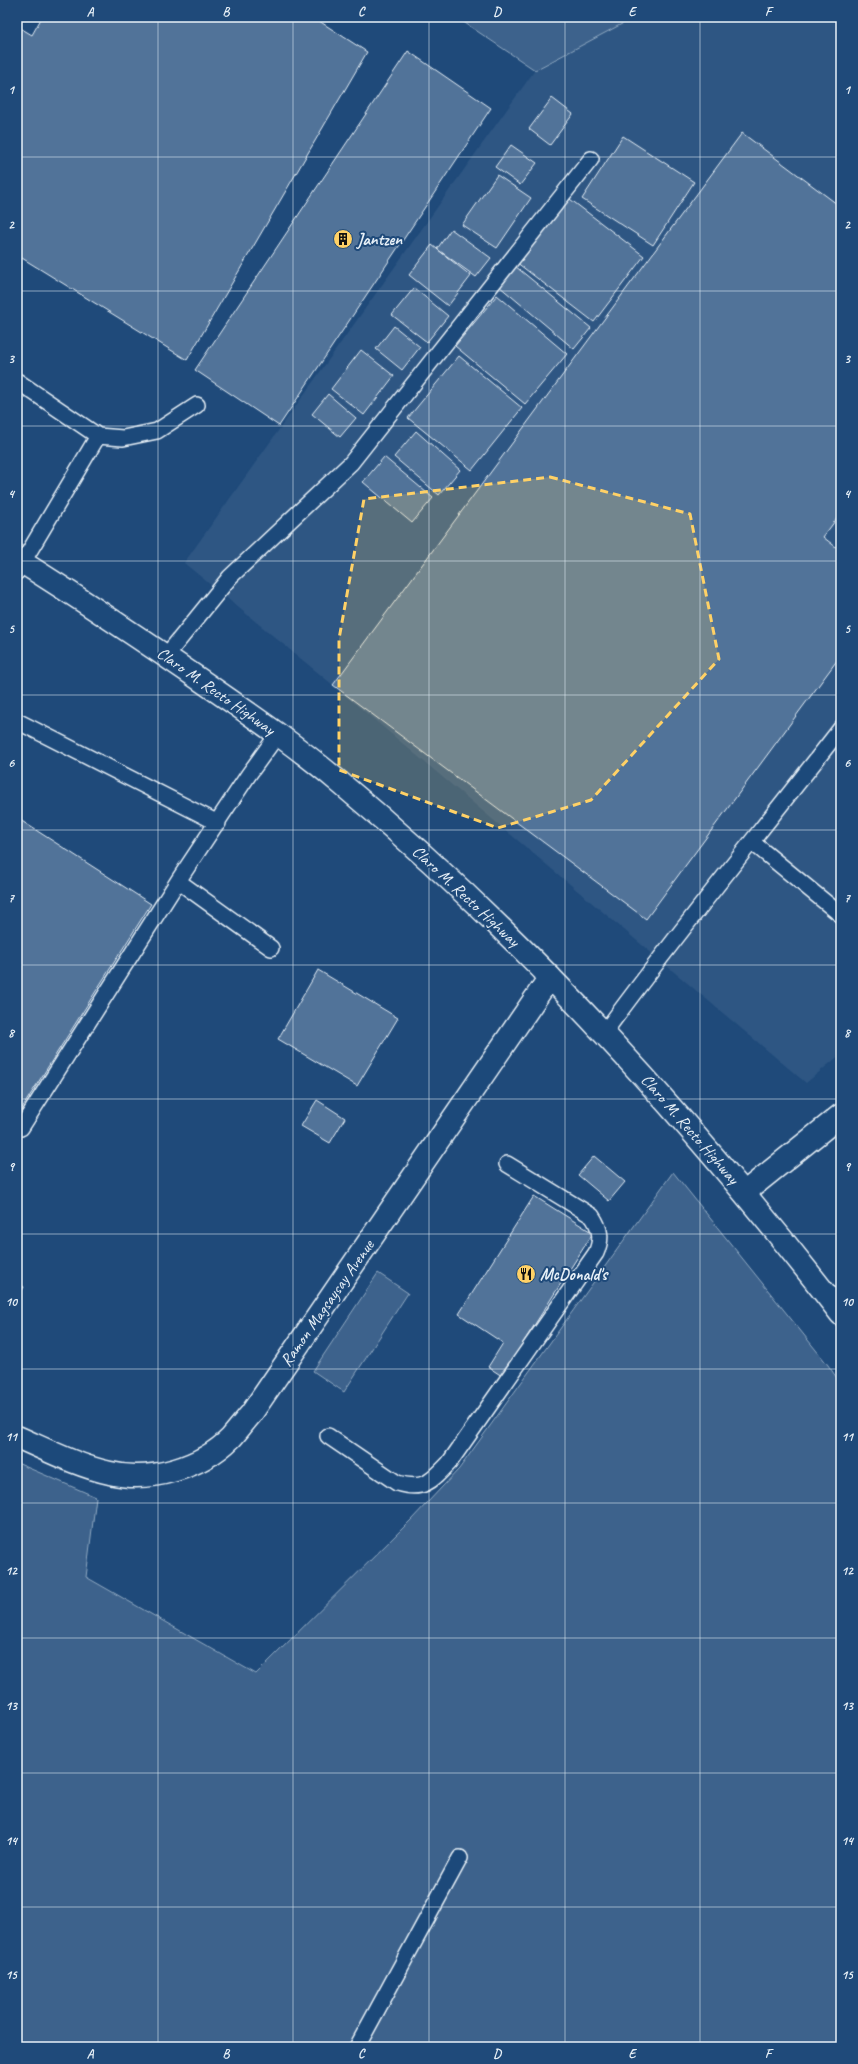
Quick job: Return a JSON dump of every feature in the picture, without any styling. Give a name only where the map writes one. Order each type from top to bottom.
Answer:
[{"type":"main road","name":"Claro M. Recto Highway","points":[[19,565],[166,656],[278,734],[336,780],[468,895],[550,977],[659,1092],[745,1192],[841,1314]]},
{"type":"main road","name":"Ramon Magsaysay Avenue","points":[[17,1437],[81,1464],[112,1474],[149,1476],[184,1468],[210,1454],[231,1438],[251,1414],[550,977]]},
{"type":"main road","points":[[745,1192],[841,1115]]},
{"type":"lane","points":[[166,656],[230,577],[352,464],[591,159]]},
{"type":"lane","points":[[17,381],[98,436],[124,438],[157,431],[197,405]]},
{"type":"lane","points":[[19,565],[98,436]]},
{"type":"lane","points":[[17,721],[218,823]]},
{"type":"lane","points":[[604,1033],[669,945],[841,728]]},
{"type":"lane","points":[[20,1128],[178,881],[218,823],[249,774],[278,734]]},
{"type":"lane","points":[[752,842],[841,915]]},
{"type":"lane","points":[[178,881],[271,948]]},
{"type":"lane","points":[[328,1436],[397,1483],[409,1487],[429,1483],[449,1463],[596,1254],[600,1244],[600,1234],[598,1225],[592,1216],[507,1164]]},
{"type":"lane","points":[[358,2047],[460,1858]]},
{"type":"highlighted area","points":[[550,477],[690,514],[719,659],[591,800],[498,828],[339,770],[339,639],[364,499]]},
{"type":"shaded area","points":[[456,17],[635,17],[535,70]]},
{"type":"shaded area","points":[[635,17],[841,17],[841,1054],[806,1083],[333,685],[184,563],[535,70]]},
{"type":"shaded area","points":[[673,1172],[828,1365],[841,1384],[841,2047],[17,2047],[17,1463],[96,1497],[86,1577],[256,1674],[411,1520],[459,1469]]},
{"type":"shaded area","points":[[378,1273],[408,1293],[344,1392],[313,1371]]},
{"type":"building","points":[[42,17],[313,17],[367,52],[187,360],[17,255],[17,26],[32,35]]},
{"type":"building","name":"Jantzen","points":[[408,51],[491,108],[279,426],[195,370]]},
{"type":"building","points":[[552,98],[573,114],[550,145],[529,129]]},
{"type":"building","points":[[742,133],[841,207],[841,513],[823,537],[841,551],[841,655],[646,919],[333,685]]},
{"type":"building","points":[[623,136],[694,182],[653,245],[582,199]]},
{"type":"building","points":[[511,145],[537,163],[520,185],[495,167]]},
{"type":"building","points":[[497,175],[531,198],[497,248],[462,225]]},
{"type":"building","points":[[566,196],[644,256],[594,322],[516,262]]},
{"type":"building","points":[[451,229],[491,258],[476,277],[437,249]]},
{"type":"building","points":[[432,245],[471,276],[448,306],[409,275]]},
{"type":"building","points":[[515,266],[591,328],[574,349],[499,286]]},
{"type":"building","points":[[414,288],[448,316],[427,342],[392,315]]},
{"type":"building","points":[[497,295],[567,354],[525,404],[455,346]]},
{"type":"building","points":[[394,326],[420,347],[402,370],[376,349]]},
{"type":"building","points":[[361,350],[394,376],[364,415],[331,389]]},
{"type":"building","points":[[459,356],[522,408],[472,470],[408,418]]},
{"type":"building","points":[[328,394],[356,418],[340,437],[312,414]]},
{"type":"building","points":[[416,431],[460,470],[439,495],[394,457]]},
{"type":"building","points":[[384,457],[433,498],[412,523],[363,482]]},
{"type":"building","points":[[17,818],[151,904],[17,1116]]},
{"type":"building","points":[[318,970],[398,1018],[357,1086],[278,1039]]},
{"type":"building","points":[[317,1100],[345,1118],[330,1143],[301,1126]]},
{"type":"building","points":[[594,1156],[625,1182],[609,1201],[578,1175]]},
{"type":"building","name":"McDonald's","points":[[534,1196],[593,1233],[502,1376],[488,1367],[503,1343],[459,1314]]},
{"type":"building","points":[[17,1283],[24,1287],[17,1298]]},
{"type":"place","name":"Jantzen","points":[[343,239]]},
{"type":"place","name":"McDonald's","points":[[526,1274]]}]
